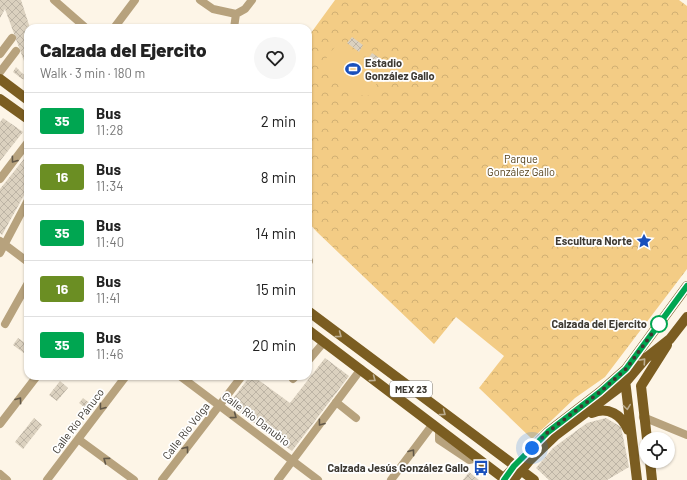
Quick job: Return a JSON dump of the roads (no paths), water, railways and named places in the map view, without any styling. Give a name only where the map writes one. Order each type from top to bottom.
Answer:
[{"type":"main road","points":[[0,79],[24,97]]},
{"type":"main road","points":[[0,98],[24,116]]},
{"type":"main road","points":[[507,480],[548,432],[600,392],[626,369],[687,286]]},
{"type":"main road","name":"MEX 23","points":[[312,314],[534,480]]},
{"type":"main road","points":[[645,432],[641,386],[670,339],[687,318]]},
{"type":"main road","name":"MEX 23","points":[[312,333],[507,480]]},
{"type":"main road","points":[[518,468],[547,443],[624,384],[646,358],[670,339]]},
{"type":"main road","points":[[626,369],[624,384],[637,480]]},
{"type":"main road","points":[[579,418],[601,410],[613,412],[619,416],[628,428],[633,450]]},
{"type":"main road","points":[[651,468],[652,480]]},
{"type":"street","points":[[54,0],[81,24]]},
{"type":"street","points":[[117,24],[135,0]]},
{"type":"street","points":[[200,0],[213,9],[236,14],[245,9],[252,0]]},
{"type":"street","points":[[235,24],[236,14]]},
{"type":"street","points":[[0,54],[12,38]]},
{"type":"street","points":[[0,72],[16,51]]},
{"type":"street","points":[[0,179],[24,147]]},
{"type":"street","points":[[0,253],[3,242],[24,207]]},
{"type":"street","points":[[3,242],[24,259]]},
{"type":"street","points":[[5,324],[24,290]]},
{"type":"street","points":[[312,356],[324,342]]},
{"type":"street","points":[[278,480],[361,369]]},
{"type":"street","points":[[0,424],[34,380]]},
{"type":"street","name":"Calle Río Pánuco","points":[[47,480],[123,380]]},
{"type":"street","name":"Calle Río Danubio","points":[[185,380],[318,480]]},
{"type":"street","name":"Calle Río Volga","points":[[162,480],[239,380]]},
{"type":"street","points":[[336,402],[356,418]]},
{"type":"street","points":[[644,417],[687,435]]},
{"type":"street","points":[[391,480],[436,426]]},
{"type":"street","points":[[78,439],[134,480]]},
{"type":"street","points":[[0,474],[7,480]]},
{"type":"place","name":"Estadio González Gallo","points":[[353,69]]},
{"type":"place","name":"Escultura Norte","points":[[644,241]]},
{"type":"place","name":"Calzada del Ejercito","points":[[659,324]]},
{"type":"place","name":"Calzada Jesús González Gallo","points":[[481,468]]},
{"type":"park label","name":"Parque González Gallo","points":[[521,165]]}]
